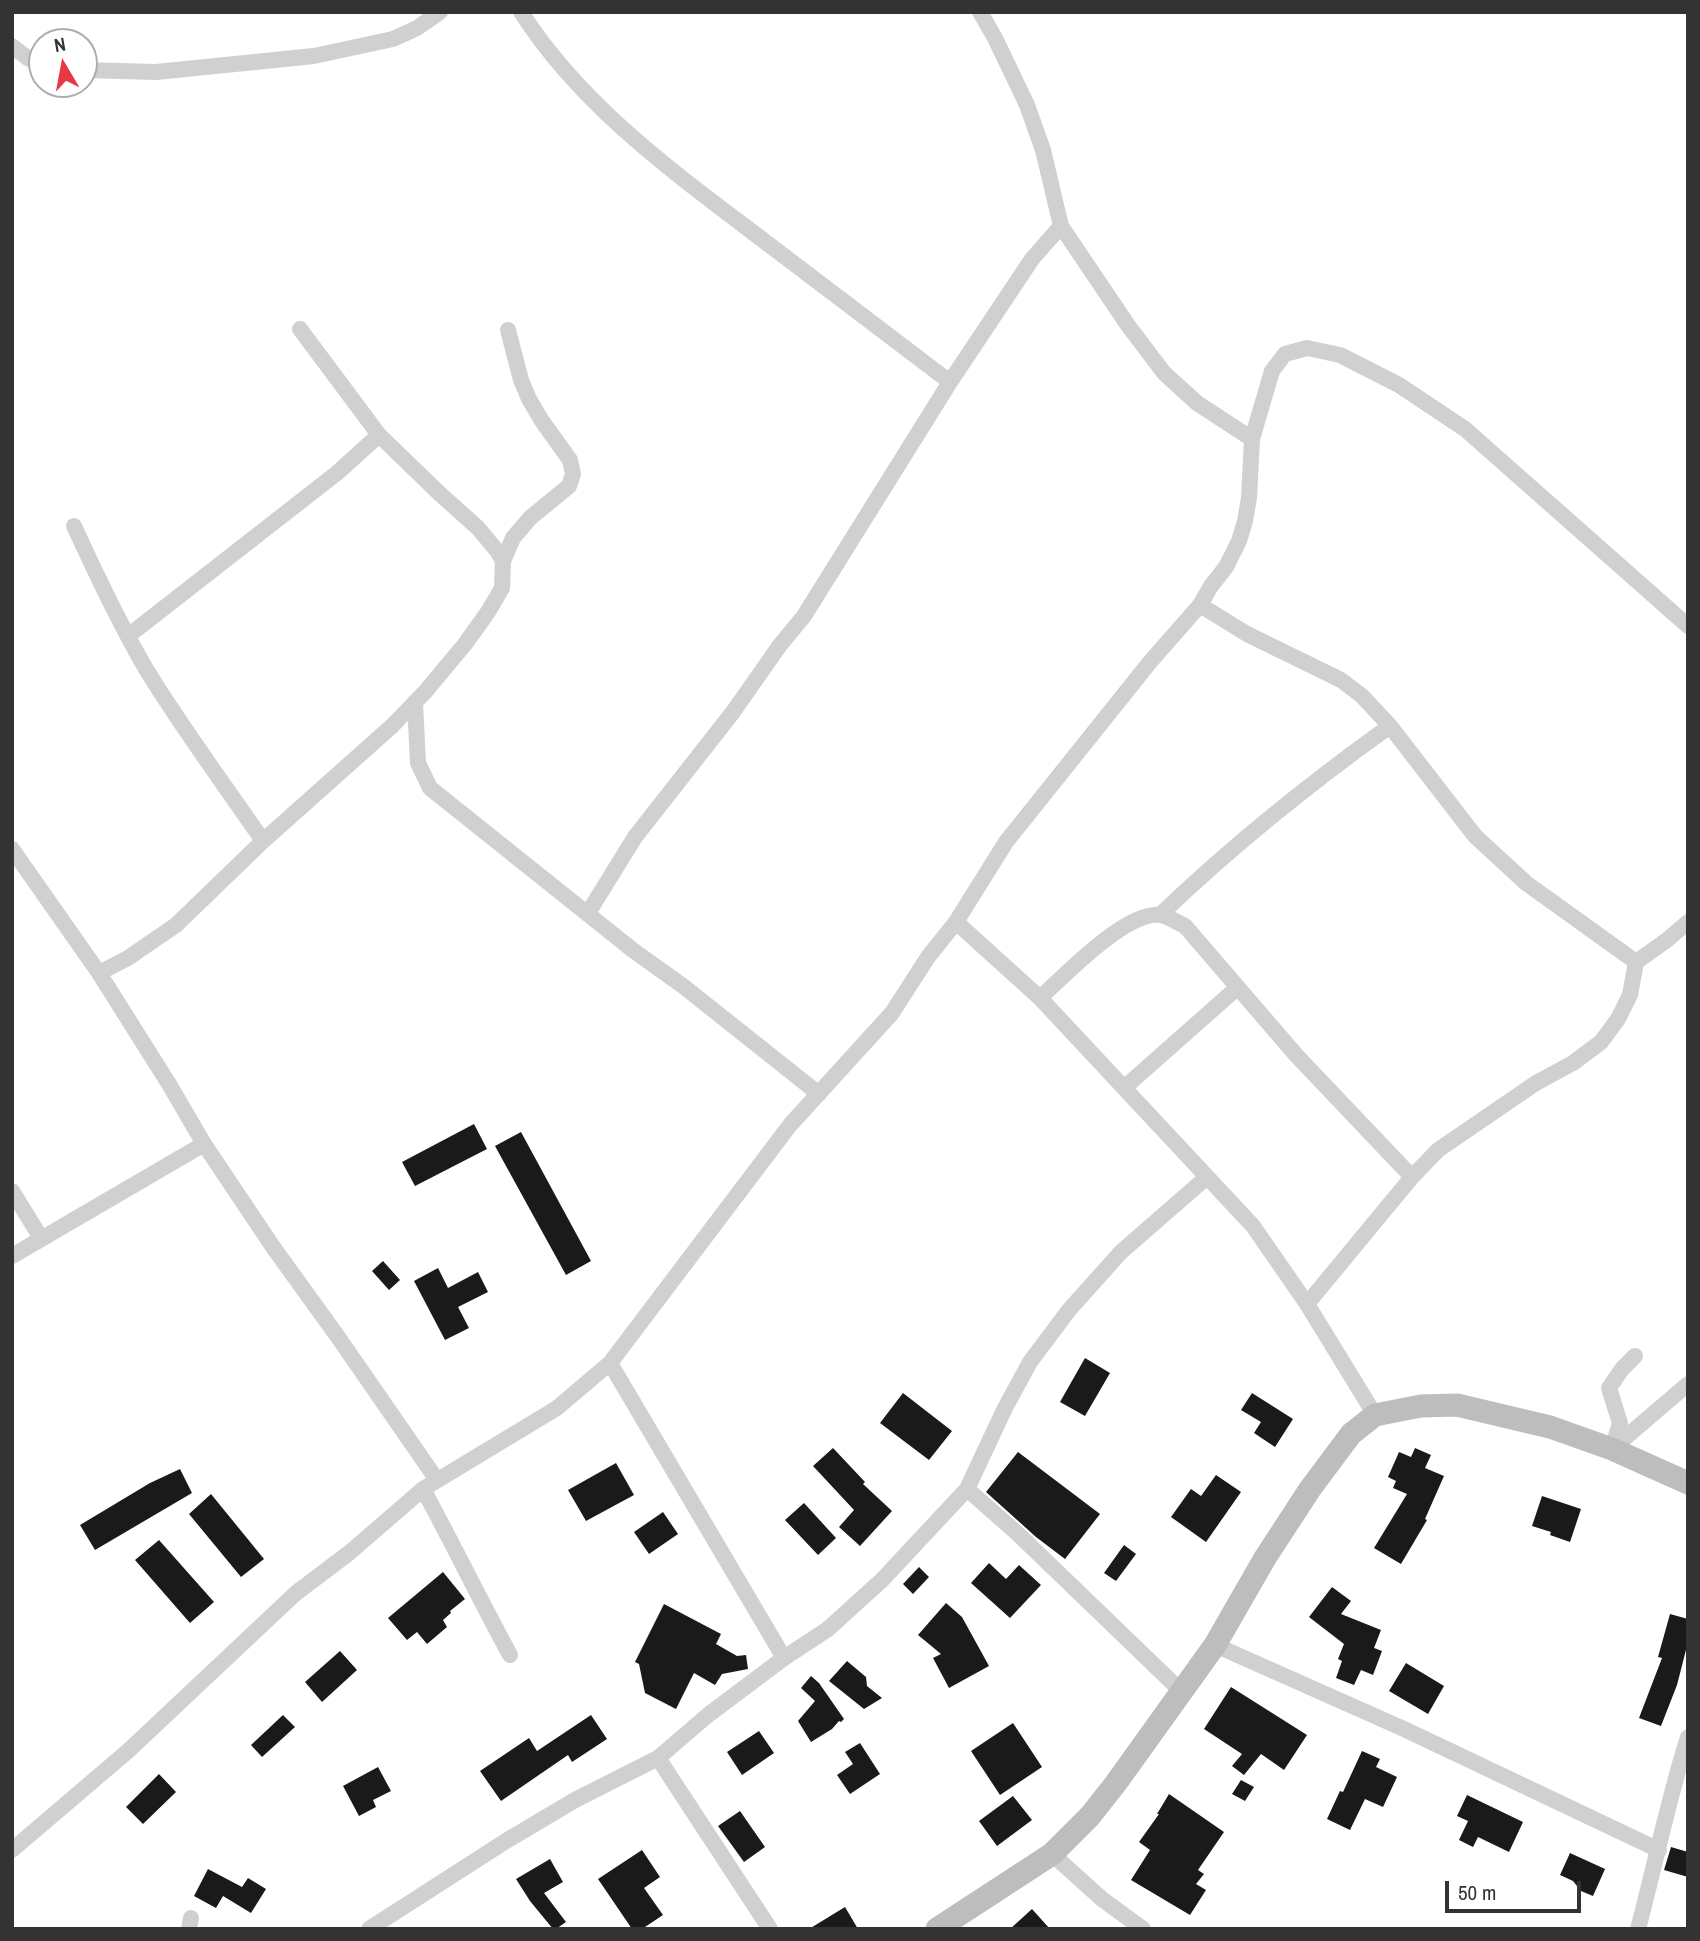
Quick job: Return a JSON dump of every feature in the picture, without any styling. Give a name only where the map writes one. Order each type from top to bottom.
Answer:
[{"type":"street","points":[[98,70],[156,72],[314,56],[393,39],[417,29],[440,12]]},
{"type":"street","points":[[521,12],[560,67],[597,106],[628,133],[690,185],[950,382]]},
{"type":"street","points":[[980,12],[1027,105],[1043,150],[1062,226],[1127,324],[1164,373],[1197,402],[1252,439]]},
{"type":"street","points":[[12,46],[28,58]]},
{"type":"street","points":[[587,913],[635,837],[726,722],[780,645],[804,616],[950,382],[1032,259],[1062,226]]},
{"type":"street","points":[[300,330],[379,435],[478,528],[503,561]]},
{"type":"street","points":[[99,973],[128,958],[176,925],[263,841],[367,750],[415,702],[465,644],[488,612],[502,588],[503,561],[513,538],[530,518],[569,486],[573,474],[570,460],[529,399],[521,380],[508,330]]},
{"type":"street","points":[[12,1850],[128,1751],[296,1593],[349,1553],[430,1485],[557,1408],[610,1363],[790,1125],[892,1013],[928,957],[956,922],[1006,842],[1150,662],[1200,605],[1226,567],[1245,521],[1252,439],[1272,371],[1286,354],[1307,348],[1340,355],[1399,385],[1465,429],[1688,626]]},
{"type":"street","points":[[128,636],[327,481],[379,435]]},
{"type":"street","points":[[74,526],[99,580],[145,666],[263,841]]},
{"type":"street","points":[[1200,605],[1247,634],[1341,680],[1362,696],[1390,726],[1475,836],[1526,883],[1636,962]]},
{"type":"street","points":[[415,702],[418,763],[430,788],[819,1094]]},
{"type":"street","points":[[1040,998],[1119,929],[1140,919],[1160,915],[1246,837],[1390,726]]},
{"type":"street","points":[[12,849],[99,973],[204,1144],[338,1337],[430,1485],[455,1549],[510,1655]]},
{"type":"street","points":[[1160,915],[1185,926],[1296,1055],[1412,1177]]},
{"type":"street","points":[[956,922],[1040,998],[1253,1226],[1307,1304],[1375,1415]]},
{"type":"street","points":[[1307,1304],[1412,1177],[1438,1150],[1601,1042],[1618,1019],[1630,995],[1636,962],[1688,922]]},
{"type":"street","points":[[1124,1088],[1238,988]]},
{"type":"street","points":[[12,1256],[204,1144]]},
{"type":"street","points":[[369,1929],[575,1800],[658,1758],[708,1715],[828,1629],[882,1580],[967,1489],[1030,1362],[1069,1310],[1121,1252],[1207,1177]]},
{"type":"street","points":[[12,1191],[41,1238]]},
{"type":"street","points":[[1612,1449],[1620,1423],[1609,1388],[1635,1356]]},
{"type":"street","points":[[610,1363],[784,1658]]},
{"type":"street","points":[[1612,1449],[1688,1384]]},
{"type":"street","points":[[937,1929],[1052,1854],[1090,1816],[1214,1645],[1310,1489],[1351,1434],[1375,1415],[1422,1406],[1457,1405],[1550,1427],[1612,1449],[1688,1483]]},
{"type":"street","points":[[967,1489],[1017,1533],[1181,1691]]},
{"type":"street","points":[[1214,1645],[1404,1729],[1659,1850]]},
{"type":"street","points":[[1638,1929],[1688,1737]]},
{"type":"street","points":[[658,1758],[771,1929]]},
{"type":"street","points":[[1052,1854],[1101,1899],[1143,1929]]},
{"type":"building","points":[[474,1124],[487,1149],[415,1186],[402,1162]]},
{"type":"building","points":[[521,1132],[591,1261],[566,1275],[495,1146]]},
{"type":"building","points":[[383,1261],[400,1280],[389,1290],[372,1271]]},
{"type":"building","points":[[438,1268],[448,1288],[478,1272],[488,1292],[458,1307],[469,1328],[445,1340],[414,1281]]},
{"type":"building","points":[[1085,1358],[1110,1373],[1085,1416],[1060,1402]]},
{"type":"building","points":[[903,1393],[952,1431],[929,1460],[880,1423]]},
{"type":"building","points":[[1252,1393],[1293,1419],[1275,1447],[1254,1433],[1261,1422],[1241,1410]]},
{"type":"building","points":[[833,1448],[865,1482],[863,1484],[892,1511],[860,1546],[839,1527],[854,1510],[813,1466]]},
{"type":"building","points":[[1415,1448],[1431,1455],[1425,1468],[1444,1476],[1425,1519],[1427,1520],[1401,1564],[1374,1548],[1407,1494],[1393,1488],[1396,1481],[1388,1477],[1399,1452],[1411,1457]]},
{"type":"building","points":[[1018,1452],[1100,1514],[1065,1559],[986,1492]]},
{"type":"building","points":[[616,1463],[634,1495],[586,1521],[568,1490]]},
{"type":"building","points":[[180,1469],[192,1493],[95,1550],[80,1525],[150,1483]]},
{"type":"building","points":[[1216,1475],[1241,1492],[1206,1542],[1171,1517],[1191,1489],[1201,1496]]},
{"type":"building","points":[[211,1494],[264,1559],[241,1577],[189,1514]]},
{"type":"building","points":[[1542,1496],[1581,1509],[1570,1542],[1532,1526]]},
{"type":"building","points":[[804,1503],[836,1538],[818,1555],[785,1520]]},
{"type":"building","points":[[663,1512],[678,1534],[649,1554],[634,1532]]},
{"type":"building","points":[[159,1540],[214,1602],[190,1623],[135,1560]]},
{"type":"building","points":[[1124,1545],[1136,1554],[1116,1581],[1104,1573]]},
{"type":"building","points":[[989,1563],[1006,1579],[1019,1565],[1041,1585],[1010,1618],[971,1583]]},
{"type":"building","points":[[919,1567],[929,1577],[913,1594],[903,1584]]},
{"type":"building","points":[[443,1572],[465,1599],[443,1620],[447,1627],[427,1644],[417,1632],[407,1640],[388,1618]]},
{"type":"building","points":[[1332,1587],[1351,1601],[1341,1614],[1381,1630],[1374,1648],[1382,1651],[1373,1675],[1361,1670],[1354,1685],[1336,1678],[1342,1661],[1338,1659],[1344,1644],[1309,1617]]},
{"type":"building","points":[[946,1603],[962,1617],[989,1666],[949,1688],[933,1658],[941,1654],[918,1635]]},
{"type":"building","points":[[664,1604],[721,1634],[716,1644],[737,1656],[746,1655],[748,1669],[722,1674],[715,1685],[694,1673],[676,1709],[645,1693],[639,1664],[635,1662]]},
{"type":"building","points":[[1670,1614],[1688,1619],[1688,1642],[1677,1685],[1661,1726],[1639,1718],[1662,1658],[1658,1657]]},
{"type":"building","points":[[340,1651],[357,1670],[322,1702],[305,1682]]},
{"type":"building","points":[[847,1661],[866,1677],[867,1686],[882,1698],[864,1709],[829,1681]]},
{"type":"building","points":[[1406,1663],[1444,1686],[1428,1714],[1389,1691]]},
{"type":"building","points":[[811,1676],[844,1719],[811,1742],[798,1721],[815,1701],[801,1688]]},
{"type":"building","points":[[1231,1687],[1307,1735],[1284,1770],[1261,1754],[1244,1775],[1232,1766],[1242,1754],[1204,1729]]},
{"type":"building","points":[[283,1715],[295,1727],[262,1757],[251,1745]]},
{"type":"building","points":[[591,1715],[607,1739],[572,1762],[568,1755],[501,1801],[480,1771],[529,1738],[537,1751]]},
{"type":"building","points":[[1013,1723],[1042,1767],[1000,1795],[971,1751]]},
{"type":"building","points":[[759,1731],[774,1753],[742,1775],[727,1752]]},
{"type":"building","points":[[860,1743],[880,1774],[850,1794],[837,1775],[853,1764],[845,1752]]},
{"type":"building","points":[[1362,1751],[1380,1759],[1376,1767],[1397,1777],[1383,1807],[1365,1799],[1350,1830],[1327,1819]]},
{"type":"building","points":[[378,1767],[391,1791],[373,1800],[376,1807],[359,1816],[343,1786]]},
{"type":"building","points":[[159,1774],[176,1792],[143,1824],[126,1807]]},
{"type":"building","points":[[1241,1780],[1254,1787],[1245,1801],[1232,1794]]},
{"type":"building","points":[[1169,1794],[1224,1832],[1198,1870],[1204,1874],[1196,1884],[1206,1890],[1190,1915],[1131,1880],[1150,1850],[1139,1842],[1159,1814]]},
{"type":"building","points":[[1467,1795],[1523,1822],[1509,1852],[1478,1837],[1473,1847],[1459,1840],[1468,1821],[1457,1816]]},
{"type":"building","points":[[1013,1796],[1032,1820],[997,1846],[979,1821]]},
{"type":"building","points":[[740,1811],[765,1847],[744,1862],[718,1826]]},
{"type":"building","points":[[1671,1847],[1688,1852],[1688,1877],[1664,1870]]},
{"type":"building","points":[[642,1850],[660,1877],[644,1888],[663,1915],[642,1929],[632,1929],[598,1879]]},
{"type":"building","points":[[1570,1853],[1605,1869],[1593,1896],[1581,1891],[1573,1881],[1560,1875]]},
{"type":"building","points":[[550,1859],[563,1882],[544,1893],[566,1922],[556,1929],[553,1929],[530,1901],[516,1879]]},
{"type":"building","points":[[208,1869],[242,1887],[248,1878],[266,1889],[251,1913],[223,1896],[216,1908],[194,1896]]},
{"type":"building","points":[[845,1907],[858,1929],[809,1929]]},
{"type":"building","points":[[1032,1909],[1050,1929],[1010,1929]]}]
